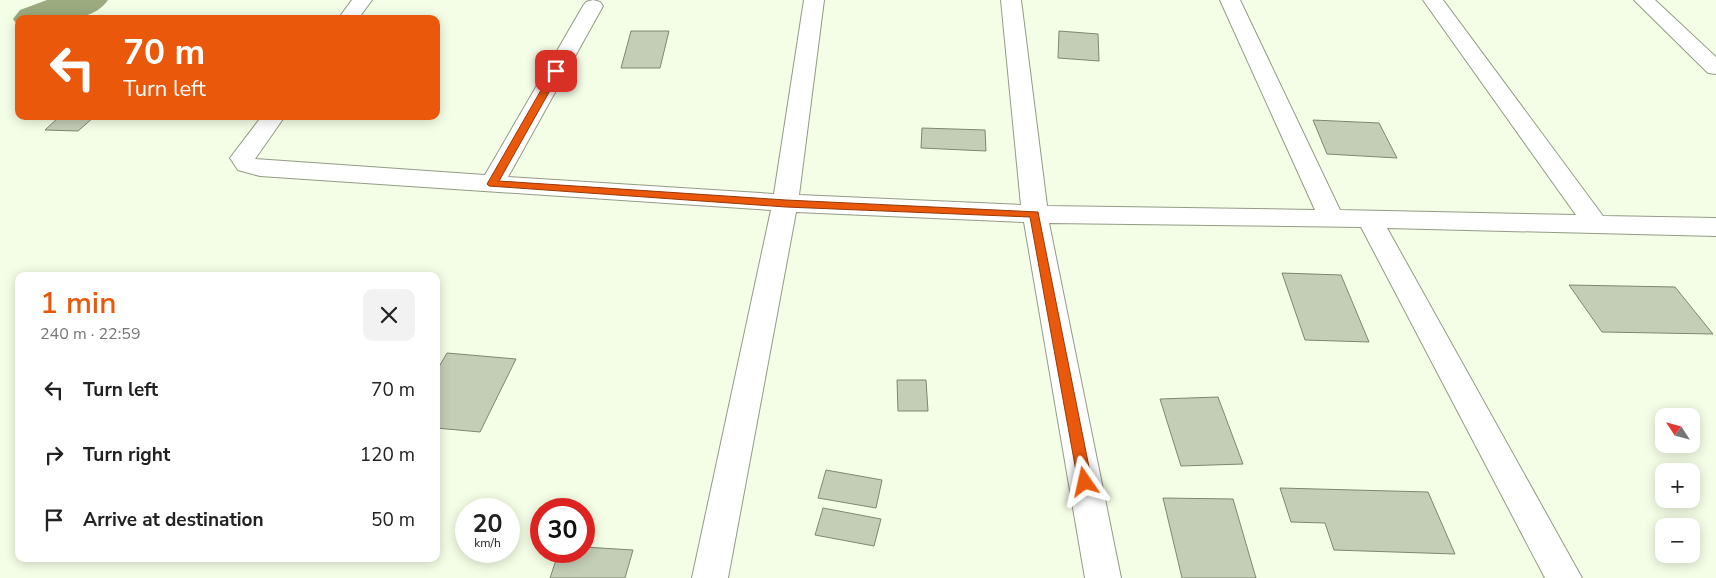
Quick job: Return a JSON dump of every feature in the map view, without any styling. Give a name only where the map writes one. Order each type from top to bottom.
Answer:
[{"type":"street","points":[[351,15],[362,0]]},
{"type":"street","points":[[710,578],[786,203],[814,0]]},
{"type":"street","points":[[1011,0],[1035,214],[1103,578]]},
{"type":"street","points":[[1230,0],[1331,218]]},
{"type":"street","points":[[1433,0],[1596,224]]},
{"type":"street","points":[[1644,0],[1716,68]]},
{"type":"street","points":[[492,184],[593,6]]},
{"type":"street","points":[[271,120],[242,158],[246,165],[260,168],[786,203],[1035,214],[1331,218],[1716,227]]},
{"type":"street","points":[[1369,219],[1564,578]]},
{"type":"building","points":[[631,31],[669,31],[660,68],[621,68]]},
{"type":"building","points":[[1059,31],[1098,34],[1099,61],[1058,58]]},
{"type":"building","points":[[56,120],[91,120],[78,131],[45,130]]},
{"type":"building","points":[[1313,120],[1379,123],[1397,158],[1327,154]]},
{"type":"building","points":[[922,128],[985,130],[986,151],[921,148]]},
{"type":"building","points":[[1282,273],[1341,275],[1369,342],[1305,340]]},
{"type":"building","points":[[1569,285],[1675,287],[1713,334],[1602,332]]},
{"type":"building","points":[[447,353],[516,359],[480,432],[440,428],[440,365]]},
{"type":"building","points":[[897,380],[926,380],[928,411],[898,411]]},
{"type":"building","points":[[1218,397],[1243,464],[1181,466],[1160,399]]},
{"type":"building","points":[[826,470],[882,480],[876,508],[818,498]]},
{"type":"building","points":[[1280,488],[1428,492],[1455,554],[1334,550],[1325,523],[1291,522]]},
{"type":"building","points":[[1163,498],[1233,499],[1256,578],[1182,578]]},
{"type":"building","points":[[823,508],[881,519],[874,546],[815,535]]},
{"type":"building","points":[[595,548],[633,550],[625,578],[550,578],[555,563],[595,563]]},
{"type":"waterway","points":[[46,15],[87,0]]},
{"type":"route","points":[[556,71],[492,184],[786,203],[1035,214],[1085,482]]}]
